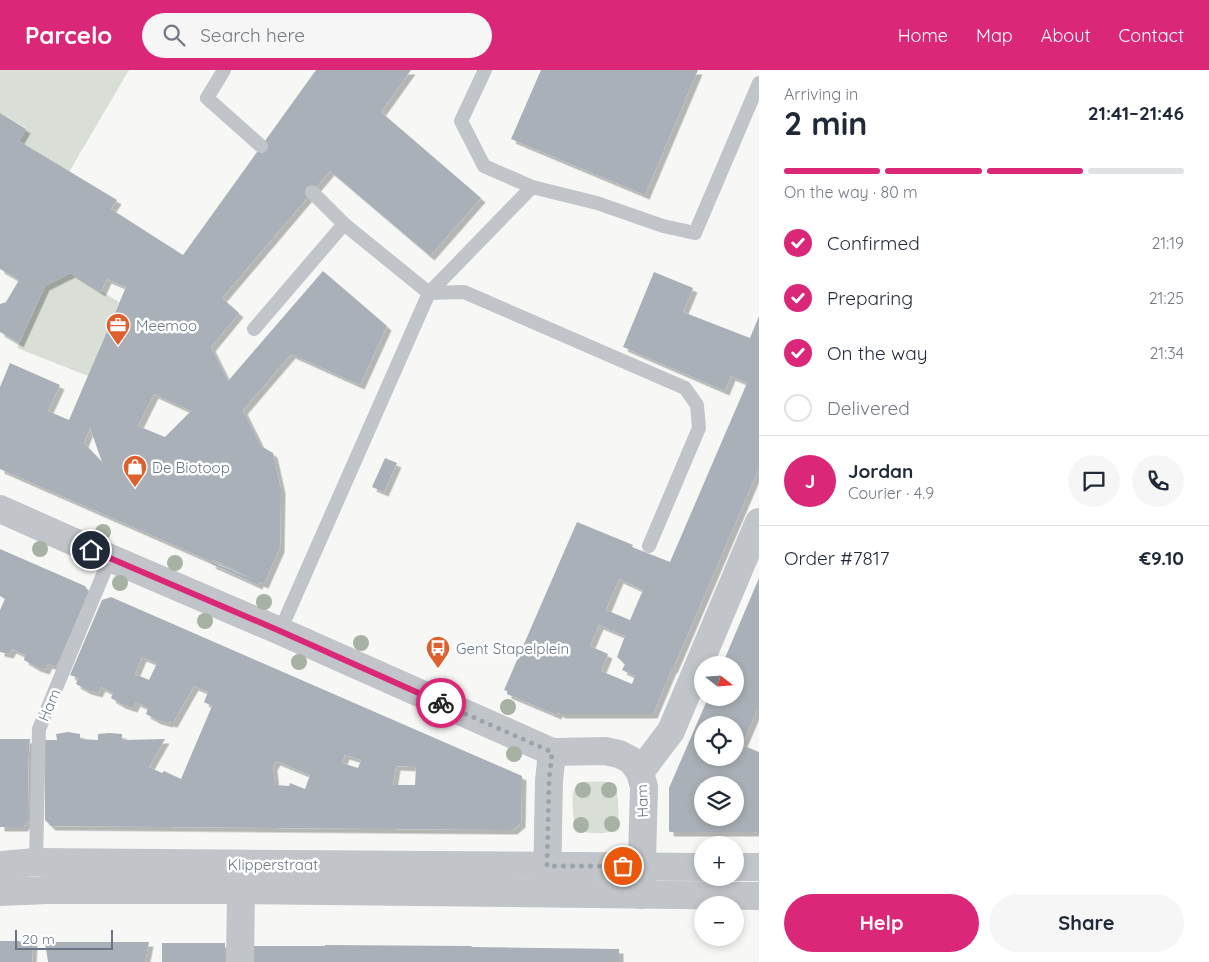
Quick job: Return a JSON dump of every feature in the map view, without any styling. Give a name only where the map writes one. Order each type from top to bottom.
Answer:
[{"type":"street","name":"Ham","points":[[0,509],[552,752],[605,751],[619,754],[632,760],[640,772],[644,787],[641,895]]},
{"type":"street","points":[[640,772],[671,732],[759,522]]},
{"type":"street","points":[[546,894],[549,781],[552,752]]},
{"type":"street","name":"Klipperstraat","points":[[0,865],[36,862],[694,867]]},
{"type":"street","points":[[744,867],[759,868]]},
{"type":"street","name":"Klipperstraat","points":[[0,892],[48,890],[241,890],[759,896]]},
{"type":"street","points":[[240,962],[241,890]]},
{"type":"lane","points":[[224,70],[207,98],[261,146]]},
{"type":"lane","points":[[485,70],[462,120],[484,166],[532,187],[597,203],[663,226],[695,233],[759,83]]},
{"type":"lane","points":[[280,631],[429,292],[532,187]]},
{"type":"lane","points":[[312,192],[344,224],[429,292],[464,292],[685,388],[697,405],[699,428],[649,546]]},
{"type":"lane","points":[[254,329],[344,224]]},
{"type":"lane","name":"Ham","points":[[36,862],[39,729],[110,558]]},
{"type":"shaded area","points":[[0,70],[129,70],[69,172],[19,141],[26,128],[0,113]]},
{"type":"shaded area","points":[[71,273],[119,302],[88,376],[17,348],[45,286]]},
{"type":"shaded area","points":[[584,782],[608,782],[615,788],[618,801],[618,818],[617,824],[612,830],[605,833],[593,833],[582,831],[576,827],[573,816],[573,792],[577,786]]},
{"type":"building","points":[[316,70],[411,70],[381,112],[481,198],[430,256],[330,171],[222,298],[239,313],[211,347],[228,381],[323,271],[387,326],[360,385],[291,354],[243,410],[261,446],[273,453],[281,489],[280,548],[264,584],[259,582],[258,585],[211,564],[212,562],[252,579],[214,560],[208,560],[0,469],[0,387],[10,363],[60,385],[48,411],[69,420],[126,287],[107,279],[101,292],[71,273],[45,286],[19,343],[0,332],[0,304],[6,302],[19,280],[0,269],[0,113],[26,129],[19,141],[117,200],[111,209],[183,255]],"holes":[[[154,394],[191,411],[165,437],[138,426]],[[90,428],[102,462],[84,443]]]},
{"type":"building","points":[[541,70],[698,70],[645,195],[511,139]]},
{"type":"building","points":[[654,272],[693,288],[683,312],[750,338],[759,316],[759,468],[653,714],[561,714],[558,712],[557,715],[507,694],[507,691],[504,690],[577,522],[670,562],[747,383],[731,376],[725,391],[623,347]],"holes":[[[619,579],[643,590],[630,620],[606,610]],[[599,625],[625,636],[617,657],[625,664],[622,670],[635,676],[632,684],[601,671],[608,654],[590,646]]]},
{"type":"building","points":[[385,458],[397,463],[384,492],[372,487]]},
{"type":"building","points":[[0,549],[85,586],[89,592],[56,667],[48,664],[45,670],[36,667],[24,660],[25,655],[12,649],[9,654],[0,652],[0,610],[5,599],[0,596]]},
{"type":"building","points":[[759,578],[759,710],[757,710],[744,740],[744,716],[700,716],[705,706],[744,706],[744,656],[726,656]]},
{"type":"building","points":[[111,597],[522,776],[521,823],[513,830],[51,826],[45,820],[45,740],[57,740],[56,734],[68,732],[80,734],[80,739],[98,740],[98,734],[110,733],[122,734],[122,740],[165,739],[149,767],[162,773],[164,771],[181,779],[212,706],[204,702],[208,692],[194,686],[173,723],[168,723],[146,714],[148,708],[136,702],[133,708],[121,704],[111,698],[113,693],[101,687],[98,693],[76,684],[78,678],[70,675],[102,600]],"holes":[[[142,657],[157,663],[149,680],[135,674]],[[345,755],[361,760],[358,768],[342,763]],[[276,761],[310,775],[305,789],[290,783],[289,786],[275,785],[273,766]],[[396,766],[416,767],[415,785],[393,785]]]},
{"type":"building","points":[[694,730],[694,766],[744,766],[744,746],[759,752],[759,832],[670,832],[669,788]]},
{"type":"building","points":[[0,739],[30,739],[28,765],[29,820],[23,827],[0,827]]},
{"type":"building","points":[[0,941],[33,941],[32,962],[0,962]]},
{"type":"building","points":[[45,942],[149,942],[145,962],[48,962]]},
{"type":"building","points":[[162,943],[225,943],[225,962],[162,962]]},
{"type":"building","points":[[325,945],[619,949],[619,962],[251,962],[251,946]]},
{"type":"way so far","points":[[441,703],[552,752],[549,781],[547,866],[623,866]]},
{"type":"place","name":"Meemoo","points":[[118,346]]},
{"type":"place","name":"De Biotoop","points":[[135,488]]},
{"type":"place","name":"Gent Stapelplein","points":[[438,669]]},
{"type":"route","points":[[91,550],[441,703]]}]
